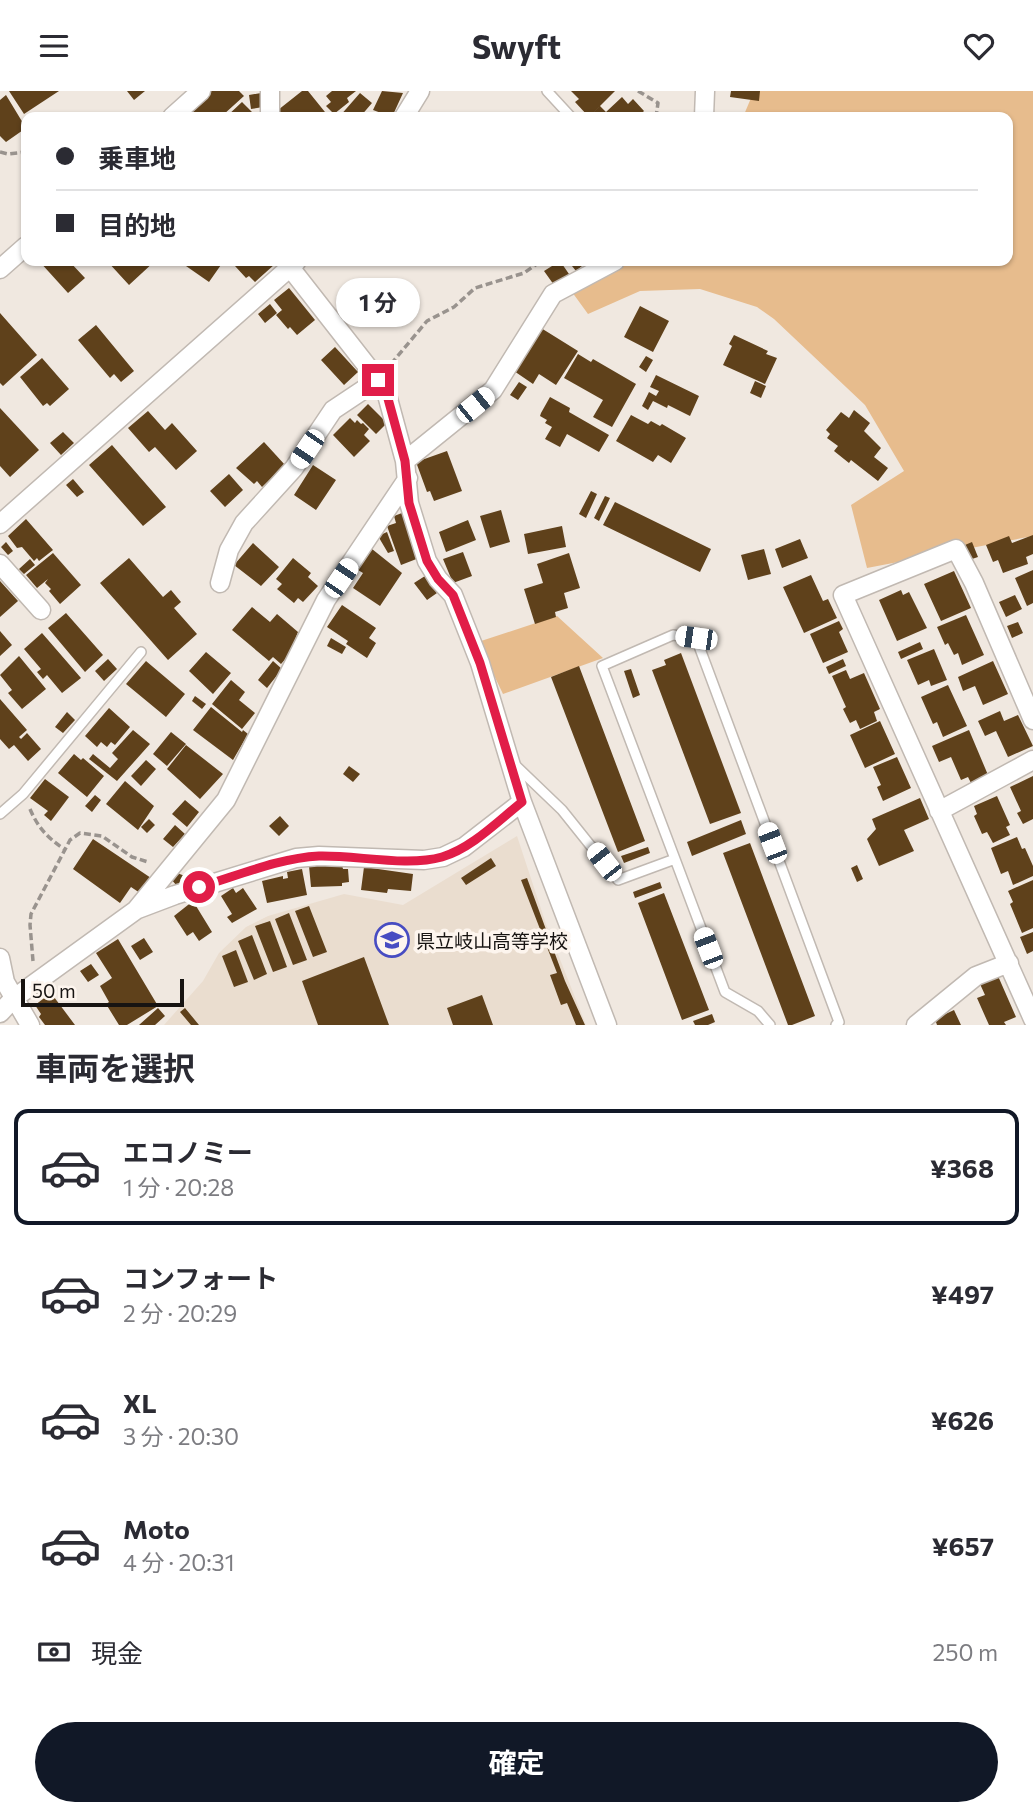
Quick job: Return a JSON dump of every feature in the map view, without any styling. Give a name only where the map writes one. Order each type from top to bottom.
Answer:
[{"type":"street","points":[[178,112],[201,91]]},
{"type":"street","points":[[270,91],[270,112]]},
{"type":"street","points":[[407,112],[420,91]]},
{"type":"street","points":[[705,91],[705,112]]},
{"type":"street","points":[[0,269],[21,250]]},
{"type":"street","points":[[0,524],[287,266]]},
{"type":"street","points":[[292,266],[387,395],[406,470],[409,503],[427,561],[438,579],[453,595],[480,663],[522,802],[607,1025]]},
{"type":"street","points":[[0,1013],[13,999],[136,910],[226,800],[326,600],[406,470],[493,390],[553,294],[606,266]]},
{"type":"street","points":[[220,583],[229,550],[244,523],[294,468],[333,410],[378,380]]},
{"type":"street","points":[[1033,720],[974,583],[956,549],[843,595],[1033,1019]]},
{"type":"street","points":[[0,564],[41,610]]},
{"type":"street","points":[[939,811],[1033,760]]},
{"type":"street","points":[[136,910],[175,895],[296,859],[319,856],[424,860],[443,856],[464,847],[522,802]]},
{"type":"street","points":[[0,958],[5,982],[30,1025]]},
{"type":"street","points":[[916,1025],[976,976],[1009,963]]},
{"type":"lane","points":[[547,91],[566,112]]},
{"type":"lane","points":[[770,1025],[758,1011],[725,992],[602,666],[673,635],[696,638],[839,1022],[836,1025]]},
{"type":"lane","points":[[0,814],[23,795],[141,652]]},
{"type":"lane","points":[[510,760],[562,810],[618,880],[675,859]]},
{"type":"path","points":[[638,91],[658,103],[657,112]]},
{"type":"path","points":[[0,152],[21,153]]},
{"type":"path","points":[[378,380],[427,321],[454,307],[475,288],[524,273],[534,266]]},
{"type":"path","points":[[23,795],[37,825],[51,841],[65,849]]},
{"type":"path","points":[[35,984],[31,913],[70,840],[80,833],[102,836],[132,857],[170,869]]},
{"type":"shaded area","points":[[754,91],[1033,91],[1033,536],[867,568],[851,505],[904,471],[865,405],[774,319],[757,307],[700,289],[640,291],[588,314],[572,292],[609,266],[1013,266],[1013,112],[745,112]]},
{"type":"shaded area","points":[[557,616],[603,658],[503,694],[478,642]]},
{"type":"shaded area","name":"県立岐山高等学校","points":[[517,836],[546,924],[586,1025],[164,1025],[203,981],[219,953],[246,927],[268,916],[344,894],[403,905]]},
{"type":"building","points":[[9,91],[59,91],[27,112],[23,112]]},
{"type":"building","points":[[127,91],[145,91],[134,100]]},
{"type":"building","points":[[208,91],[239,91],[244,96],[226,112],[191,112],[186,107]]},
{"type":"building","points":[[302,91],[308,91],[325,112],[280,112],[278,110]]},
{"type":"building","points":[[332,91],[356,91],[347,98],[349,102],[336,112],[332,112],[326,106],[331,102],[326,96]]},
{"type":"building","points":[[382,91],[403,93],[394,112],[373,110]]},
{"type":"building","points":[[571,91],[615,91],[600,106],[606,112],[584,112],[575,102],[579,99]]},
{"type":"building","points":[[731,91],[760,91],[759,101],[730,97]]},
{"type":"building","points":[[261,93],[263,107],[251,109],[249,95]]},
{"type":"building","points":[[360,93],[372,103],[364,112],[343,112]]},
{"type":"building","points":[[6,95],[21,120],[21,132],[6,142],[0,136],[0,100]]},
{"type":"building","points":[[622,97],[628,104],[633,99],[644,111],[606,112]]},
{"type":"building","points":[[242,102],[252,112],[231,112]]},
{"type":"building","points":[[44,266],[74,266],[85,278],[68,293]]},
{"type":"building","points":[[112,266],[150,266],[129,285]]},
{"type":"building","points":[[186,266],[220,266],[209,282]]},
{"type":"building","points":[[235,266],[273,266],[255,282],[249,276],[246,278]]},
{"type":"building","points":[[552,266],[563,266],[569,274],[554,285],[544,271]]},
{"type":"building","points":[[289,288],[315,320],[297,335],[276,315],[282,310],[274,300]]},
{"type":"building","points":[[270,304],[277,313],[265,323],[258,314]]},
{"type":"building","points":[[640,306],[669,321],[653,352],[624,337]]},
{"type":"building","points":[[0,313],[37,355],[3,386],[0,383]]},
{"type":"building","points":[[96,325],[134,371],[121,382],[114,374],[110,378],[78,340]]},
{"type":"building","points":[[541,328],[578,351],[556,385],[539,374],[533,384],[514,371]]},
{"type":"building","points":[[734,335],[777,358],[765,384],[723,365]]},
{"type":"building","points":[[335,347],[358,372],[344,385],[321,360]]},
{"type":"building","points":[[578,354],[591,362],[593,359],[636,384],[612,427],[593,417],[603,400],[564,378]]},
{"type":"building","points":[[646,356],[653,360],[646,372],[639,367]]},
{"type":"building","points":[[42,358],[69,389],[50,406],[47,403],[43,406],[20,377]]},
{"type":"building","points":[[656,375],[699,396],[690,416],[653,401],[648,410],[642,406],[649,392],[656,396],[659,391],[650,387]]},
{"type":"building","points":[[755,381],[766,386],[761,398],[750,393]]},
{"type":"building","points":[[519,382],[527,387],[518,400],[510,395]]},
{"type":"building","points":[[550,397],[570,408],[569,412],[609,435],[599,452],[567,434],[560,447],[545,439],[552,427],[540,416]]},
{"type":"building","points":[[368,404],[387,423],[376,434],[357,415]]},
{"type":"building","points":[[0,408],[39,450],[10,477],[0,466]]},
{"type":"building","points":[[854,410],[870,423],[864,431],[881,448],[874,457],[888,468],[878,481],[851,460],[849,463],[834,451],[838,446],[827,438],[830,434],[826,430],[841,412],[849,418]]},
{"type":"building","points":[[148,411],[165,430],[172,423],[197,451],[176,470],[155,447],[149,452],[128,428]]},
{"type":"building","points":[[631,415],[648,424],[651,421],[660,426],[662,424],[686,438],[671,463],[658,455],[653,462],[616,441]]},
{"type":"building","points":[[350,418],[355,423],[357,420],[363,423],[369,429],[364,435],[370,441],[354,457],[333,435]]},
{"type":"building","points":[[63,432],[74,443],[61,455],[50,443]]},
{"type":"building","points":[[264,442],[285,465],[262,487],[257,481],[254,484],[236,468]]},
{"type":"building","points":[[112,445],[166,507],[143,526],[89,465]]},
{"type":"building","points":[[447,451],[462,491],[434,501],[430,491],[427,492],[416,462]]},
{"type":"building","points":[[313,465],[336,480],[316,510],[294,495]]},
{"type":"building","points":[[229,474],[243,490],[225,507],[210,491]]},
{"type":"building","points":[[73,479],[84,492],[77,497],[66,485]]},
{"type":"building","points":[[591,491],[597,494],[586,518],[579,514]]},
{"type":"building","points":[[605,496],[610,498],[599,521],[594,518]]},
{"type":"building","points":[[615,502],[711,549],[700,572],[603,525]]},
{"type":"building","points":[[501,510],[510,542],[490,548],[480,516]]},
{"type":"building","points":[[402,513],[419,558],[401,565],[387,526],[396,523],[394,516]]},
{"type":"building","points":[[26,519],[53,550],[39,561],[37,558],[34,561],[22,547],[17,548],[8,536]]},
{"type":"building","points":[[468,520],[476,540],[446,552],[439,532]]},
{"type":"building","points":[[562,526],[566,547],[528,554],[524,534]]},
{"type":"building","points":[[387,532],[394,551],[388,553],[378,536]]},
{"type":"building","points":[[1033,535],[1033,554],[1026,557],[1028,564],[1003,573],[998,560],[993,562],[986,545],[1009,536],[1012,543]]},
{"type":"building","points":[[800,539],[808,558],[782,568],[775,549]]},
{"type":"building","points":[[6,542],[13,551],[8,555],[1,547]]},
{"type":"building","points":[[972,542],[978,557],[972,559],[965,545]]},
{"type":"building","points":[[253,543],[279,567],[261,586],[234,565]]},
{"type":"building","points":[[372,549],[402,573],[380,606],[353,588],[363,573],[358,570]]},
{"type":"building","points":[[764,549],[771,574],[748,580],[741,555]]},
{"type":"building","points":[[463,552],[472,576],[453,583],[443,559]]},
{"type":"building","points":[[53,553],[81,585],[60,604],[45,583],[48,579],[37,588],[26,575]]},
{"type":"building","points":[[569,553],[580,588],[564,593],[568,608],[555,612],[556,617],[535,624],[524,589],[543,583],[537,564]]},
{"type":"building","points":[[129,558],[163,597],[171,590],[181,602],[174,608],[197,634],[168,660],[100,583]]},
{"type":"building","points":[[293,558],[311,573],[308,577],[318,586],[303,602],[298,598],[294,603],[277,589],[282,584],[276,579]]},
{"type":"building","points":[[30,559],[35,565],[24,574],[19,569]]},
{"type":"building","points":[[1033,570],[1033,603],[1027,606],[1015,578]]},
{"type":"building","points":[[954,571],[971,608],[941,621],[924,584]]},
{"type":"building","points":[[811,575],[823,601],[828,599],[837,618],[804,633],[783,587]]},
{"type":"building","points":[[425,576],[437,593],[427,600],[414,583]]},
{"type":"building","points":[[0,581],[18,601],[0,617]]},
{"type":"building","points":[[901,590],[903,595],[909,592],[927,628],[897,641],[879,600]]},
{"type":"building","points":[[1015,595],[1022,609],[1006,617],[999,602]]},
{"type":"building","points":[[342,605],[376,628],[369,638],[376,643],[367,658],[327,627]]},
{"type":"building","points":[[252,607],[270,622],[277,614],[298,632],[289,655],[281,664],[273,657],[269,661],[232,630]]},
{"type":"building","points":[[66,613],[103,655],[85,672],[48,628]]},
{"type":"building","points":[[966,615],[984,655],[962,665],[958,653],[954,655],[948,643],[945,645],[937,627]]},
{"type":"building","points":[[839,621],[843,629],[839,632],[848,652],[823,663],[810,634]]},
{"type":"building","points":[[1018,622],[1023,633],[1012,638],[1007,626]]},
{"type":"building","points":[[0,631],[12,645],[0,656]]},
{"type":"building","points":[[42,633],[81,678],[62,693],[47,675],[43,679],[37,672],[41,669],[24,649]]},
{"type":"building","points":[[331,638],[346,647],[342,654],[327,646]]},
{"type":"building","points":[[920,642],[923,649],[901,659],[898,652]]},
{"type":"building","points":[[934,649],[947,680],[931,686],[929,680],[918,685],[907,660]]},
{"type":"building","points":[[206,652],[231,673],[213,694],[189,671]]},
{"type":"building","points":[[681,653],[741,813],[710,824],[652,670],[666,665],[664,660]]},
{"type":"building","points":[[19,656],[46,689],[22,709],[8,693],[12,690],[0,675]]},
{"type":"building","points":[[108,659],[117,669],[104,681],[95,671]]},
{"type":"building","points":[[843,659],[846,666],[829,674],[826,667]]},
{"type":"building","points":[[146,661],[185,694],[166,717],[126,684]]},
{"type":"building","points":[[273,661],[282,669],[267,688],[258,680]]},
{"type":"building","points":[[993,661],[1008,694],[983,705],[975,686],[963,691],[958,677]]},
{"type":"building","points":[[579,666],[645,841],[618,852],[551,677]]},
{"type":"building","points":[[631,669],[640,695],[633,698],[624,671]]},
{"type":"building","points":[[846,670],[850,679],[864,673],[880,709],[874,712],[877,721],[860,729],[856,720],[850,723],[832,676]]},
{"type":"building","points":[[231,680],[245,692],[239,700],[255,713],[242,729],[212,704]]},
{"type":"building","points":[[948,685],[967,726],[943,737],[937,722],[933,724],[921,697]]},
{"type":"building","points":[[195,696],[206,704],[202,709],[192,701]]},
{"type":"building","points":[[0,699],[27,730],[19,737],[21,739],[27,733],[41,749],[28,761],[14,745],[9,749],[0,739]]},
{"type":"building","points":[[211,707],[248,734],[233,760],[193,730]]},
{"type":"building","points":[[109,708],[130,727],[115,745],[111,742],[107,747],[101,742],[97,747],[85,736]]},
{"type":"building","points":[[1000,711],[1004,721],[1018,715],[1033,746],[1008,757],[996,731],[985,736],[978,721]]},
{"type":"building","points":[[67,712],[75,720],[63,733],[55,727]]},
{"type":"building","points":[[880,721],[895,754],[865,768],[850,735]]},
{"type":"building","points":[[133,730],[150,744],[117,781],[89,759],[93,754],[110,768],[118,759],[112,753]]},
{"type":"building","points":[[969,730],[988,775],[971,783],[968,777],[961,780],[951,757],[939,762],[932,746]]},
{"type":"building","points":[[171,732],[186,744],[167,766],[153,754]]},
{"type":"building","points":[[186,745],[223,774],[200,799],[167,769]]},
{"type":"building","points":[[74,754],[104,776],[87,797],[58,773]]},
{"type":"building","points":[[897,757],[911,788],[883,801],[877,787],[881,785],[873,767]]},
{"type":"building","points":[[146,760],[156,769],[141,786],[131,776]]},
{"type":"building","points":[[349,766],[360,774],[353,782],[343,774]]},
{"type":"building","points":[[1033,776],[1033,819],[1023,824],[1017,813],[1021,811],[1010,787]]},
{"type":"building","points":[[45,779],[69,797],[51,821],[44,815],[48,811],[30,798]]},
{"type":"building","points":[[125,781],[154,806],[138,830],[106,804]]},
{"type":"building","points":[[95,795],[101,800],[92,812],[85,806]]},
{"type":"building","points":[[997,796],[1010,825],[1006,827],[1010,835],[993,843],[987,832],[982,834],[974,816],[977,814],[974,806]]},
{"type":"building","points":[[920,798],[929,819],[904,830],[914,851],[879,866],[867,839],[876,829],[872,819]]},
{"type":"building","points":[[185,800],[199,812],[187,827],[172,814]]},
{"type":"building","points":[[280,816],[289,826],[279,836],[269,826]]},
{"type":"building","points":[[149,819],[155,825],[147,833],[141,827]]},
{"type":"building","points":[[741,820],[746,834],[692,856],[687,842]]},
{"type":"building","points":[[175,825],[185,834],[173,847],[163,839]]},
{"type":"building","points":[[1017,837],[1033,866],[1033,876],[1013,885],[1008,871],[1001,874],[991,848]]},
{"type":"building","points":[[93,839],[151,878],[140,893],[131,887],[120,903],[73,869]]},
{"type":"building","points":[[750,843],[815,1016],[792,1025],[788,1025],[723,853]]},
{"type":"building","points":[[648,847],[650,853],[624,863],[621,856]]},
{"type":"building","points":[[491,858],[496,866],[466,885],[461,878]]},
{"type":"building","points":[[342,865],[343,869],[348,869],[349,882],[342,883],[342,886],[311,887],[309,866]]},
{"type":"building","points":[[857,865],[863,879],[857,882],[851,868]]},
{"type":"building","points":[[364,867],[413,874],[411,891],[388,889],[387,893],[361,890]]},
{"type":"building","points":[[302,869],[307,895],[267,903],[262,881],[283,876],[283,879],[288,878],[287,872]]},
{"type":"building","points":[[177,873],[185,876],[185,884],[177,886],[171,879]]},
{"type":"building","points":[[527,878],[565,981],[585,1025],[576,1025],[567,1003],[561,1005],[550,975],[557,973],[521,880]]},
{"type":"building","points":[[1033,880],[1033,928],[1022,933],[1010,904],[1013,902],[1008,891]]},
{"type":"building","points":[[660,882],[662,888],[635,898],[633,892]]},
{"type":"building","points":[[233,888],[236,893],[243,888],[257,909],[232,923],[227,917],[232,914],[221,896]]},
{"type":"building","points":[[664,893],[709,1010],[682,1020],[638,903]]},
{"type":"building","points":[[193,901],[212,932],[199,941],[193,932],[187,936],[174,916]]},
{"type":"building","points":[[309,906],[327,952],[313,957],[295,911]]},
{"type":"building","points":[[289,913],[307,960],[293,965],[275,919]]},
{"type":"building","points":[[270,921],[287,967],[273,972],[255,926]]},
{"type":"building","points":[[1033,932],[1033,951],[1027,954],[1020,937]]},
{"type":"building","points":[[252,935],[267,974],[254,980],[238,941]]},
{"type":"building","points":[[144,938],[153,952],[140,960],[131,946]]},
{"type":"building","points":[[118,939],[158,1006],[127,1025],[119,1025],[106,1004],[109,1002],[100,986],[112,978],[96,953]]},
{"type":"building","points":[[236,950],[248,982],[234,987],[222,956]]},
{"type":"building","points":[[364,957],[389,1025],[318,1025],[302,981]]},
{"type":"building","points":[[91,964],[99,975],[88,982],[80,971]]},
{"type":"building","points":[[998,976],[1016,1017],[1004,1022],[1006,1025],[989,1025],[977,998],[985,995],[980,984]]},
{"type":"building","points":[[51,993],[75,1025],[45,1025],[39,1017],[41,1014],[35,1005]]},
{"type":"building","points":[[482,995],[493,1025],[453,1025],[447,1008]]},
{"type":"building","points":[[158,1008],[165,1016],[155,1025],[139,1025]]},
{"type":"building","points":[[185,1008],[199,1025],[191,1025],[180,1012]]},
{"type":"building","points":[[954,1010],[961,1025],[937,1025],[935,1019]]},
{"type":"building","points":[[712,1014],[715,1022],[708,1025],[695,1025],[693,1021]]},
{"type":"place","name":"県立岐山高等学校","points":[[392,940]]},
{"type":"route","points":[[199,887],[296,859],[319,856],[424,860],[443,856],[464,847],[522,802],[480,663],[453,595],[438,579],[427,561],[409,503],[405,461],[387,395],[378,380]]}]
